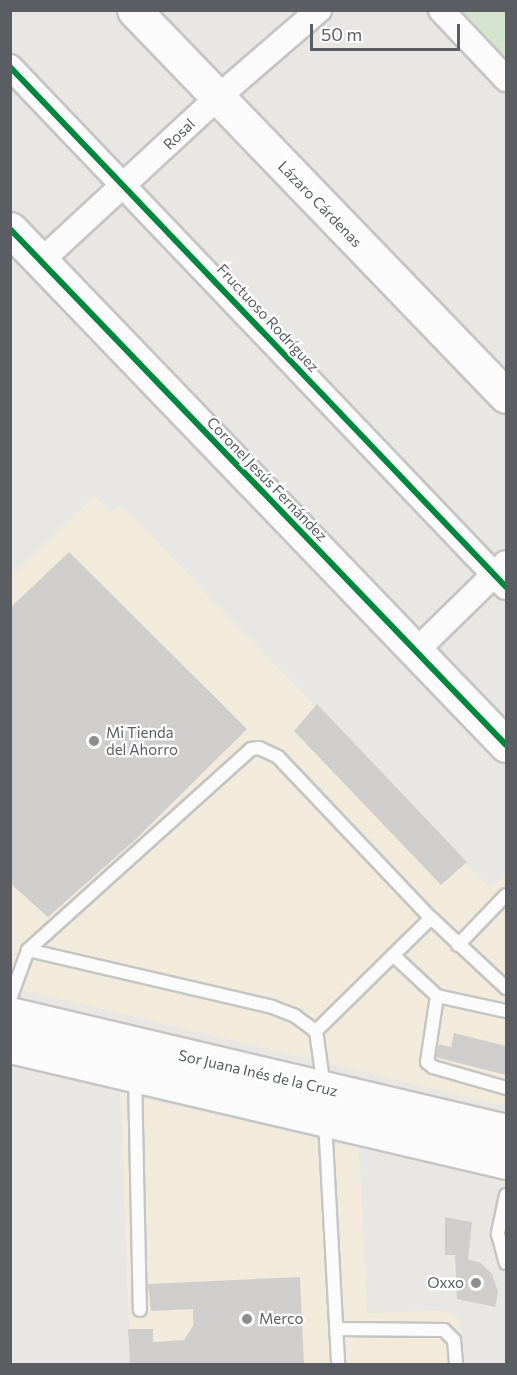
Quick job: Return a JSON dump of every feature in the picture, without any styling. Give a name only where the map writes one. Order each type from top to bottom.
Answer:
[{"type":"street","name":"Lázaro Cárdenas","points":[[134,10],[507,396]]},
{"type":"street","name":"Rosal","points":[[41,261],[126,186],[217,98],[319,10]]},
{"type":"street","points":[[441,10],[507,79]]},
{"type":"street","name":"Fructuoso Rodríguez","points":[[10,67],[502,575]]},
{"type":"street","name":"Coronel Jesús Fernández","points":[[10,229],[507,745]]},
{"type":"street","points":[[416,652],[502,575]]},
{"type":"street","name":"Sor Juana Inés de la Cruz","points":[[10,1014],[138,1060],[324,1104],[507,1162]]},
{"type":"street","name":"Sor Juana Inés de la Cruz","points":[[10,1046],[138,1060]]},
{"type":"street","name":"Sor Juana Inés de la Cruz","points":[[324,1104],[507,1131]]},
{"type":"lane","points":[[10,999],[28,950],[251,749],[259,748],[278,757],[431,918],[507,988]]},
{"type":"lane","points":[[458,945],[507,895]]},
{"type":"lane","points":[[316,1031],[431,918]]},
{"type":"lane","points":[[28,950],[272,1007],[295,1016],[316,1031],[324,1104],[338,1365]]},
{"type":"lane","points":[[393,955],[437,996],[507,1011]]},
{"type":"lane","points":[[437,996],[427,1062],[433,1067],[507,1088]]},
{"type":"lane","points":[[138,1060],[140,1310]]},
{"type":"lane","points":[[507,1195],[498,1234],[507,1263]]},
{"type":"lane","points":[[336,1329],[444,1330],[454,1340],[456,1365]]},
{"type":"shaded area","name":"Mi Tienda del Ahorro","points":[[94,496],[110,513],[118,507],[130,514],[490,888],[506,874],[506,1106],[11,987],[11,576]]},
{"type":"shaded area","name":"Merco","points":[[121,1093],[359,1149],[367,1313],[443,1311],[459,1317],[464,1364],[130,1364]]},
{"type":"green space","points":[[459,11],[506,11],[506,60]]},
{"type":"building","name":"Mi Tienda del Ahorro","points":[[69,552],[247,729],[136,839],[48,917],[10,883],[10,608]]},
{"type":"building","points":[[317,704],[467,862],[441,885],[294,731]]},
{"type":"building","points":[[454,1033],[506,1046],[506,1075],[435,1057],[439,1044],[451,1047]]},
{"type":"building","name":"Oxxo","points":[[445,1217],[472,1222],[468,1259],[481,1263],[492,1274],[498,1292],[495,1307],[457,1299],[455,1255],[445,1255]]},
{"type":"building","name":"Merco","points":[[300,1277],[304,1364],[130,1364],[128,1329],[153,1329],[153,1342],[184,1340],[193,1326],[193,1309],[151,1311],[148,1284]]},
{"type":"cycle path","points":[[10,67],[506,587]]},
{"type":"cycle path","points":[[10,229],[506,745]]},
{"type":"place","name":"Mi Tienda del Ahorro","points":[[94,741]]},
{"type":"place","name":"Oxxo","points":[[476,1283]]},
{"type":"place","name":"Merco","points":[[247,1319]]}]
